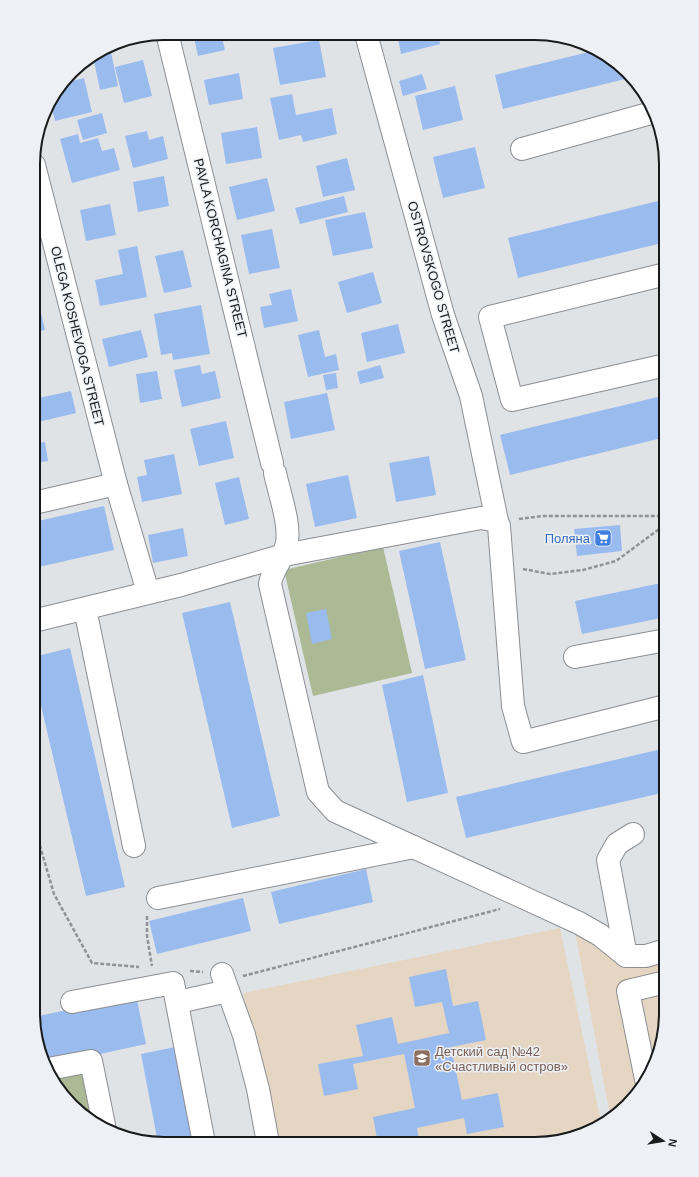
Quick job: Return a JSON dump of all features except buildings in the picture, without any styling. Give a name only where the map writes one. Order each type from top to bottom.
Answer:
[{"type":"street","name":"PAVLA KORCHAGINA STREET","points":[[169,40],[288,534],[284,555]]},
{"type":"street","name":"OSTROVSKOGO STREET","points":[[368,40],[443,314],[471,396],[499,526],[512,706],[522,742],[659,708]]},
{"type":"street","points":[[522,149],[649,114]]},
{"type":"street","name":"OLEGA KOSHEVOGA STREET","points":[[40,188],[116,484],[148,592]]},
{"type":"street","points":[[659,276],[490,317],[512,400],[659,367]]},
{"type":"street","points":[[40,502],[116,484]]},
{"type":"street","points":[[40,620],[284,555],[482,518],[497,521]]},
{"type":"street","points":[[284,555],[274,569],[270,584],[318,792],[335,811],[531,901],[600,935],[626,956],[646,956],[659,952]]},
{"type":"street","points":[[85,609],[134,846]]},
{"type":"street","points":[[575,657],[659,641]]},
{"type":"street","points":[[626,956],[608,860],[617,844],[633,834]]},
{"type":"street","points":[[158,898],[414,847]]},
{"type":"street","points":[[72,1002],[173,982],[203,1137]]},
{"type":"street","points":[[178,1002],[225,982],[244,1035],[258,1089],[267,1137]]},
{"type":"street","points":[[644,1071],[628,991],[659,984]]},
{"type":"street","points":[[53,1069],[91,1061],[103,1121]]},
{"type":"path","points":[[497,521],[543,516],[659,516]]},
{"type":"path","points":[[503,565],[550,574],[583,570],[616,562],[659,529]]},
{"type":"path","points":[[40,846],[54,894],[92,963],[153,968],[147,936],[147,919],[149,906],[152,901],[158,898]]},
{"type":"path","points":[[184,971],[225,982],[531,901]]},
{"type":"shaded area","name":"Детский сад №42 «Счастливый остров»","points":[[560,928],[600,1118],[583,1128],[559,1135],[543,1137],[272,1137],[243,993]]},
{"type":"shaded area","points":[[575,932],[659,956],[659,1021],[657,1037],[652,1053],[646,1068],[633,1089],[623,1101],[609,1112]]},
{"type":"green space","points":[[383,547],[412,673],[313,696],[284,570]]},
{"type":"green space","points":[[91,1061],[103,1121],[76,1101],[66,1089],[53,1068]]},
{"type":"place","name":"Поляна","points":[[603,538]]},
{"type":"place","name":"Детский сад №42 «Счастливый остров»","points":[[422,1058]]}]
